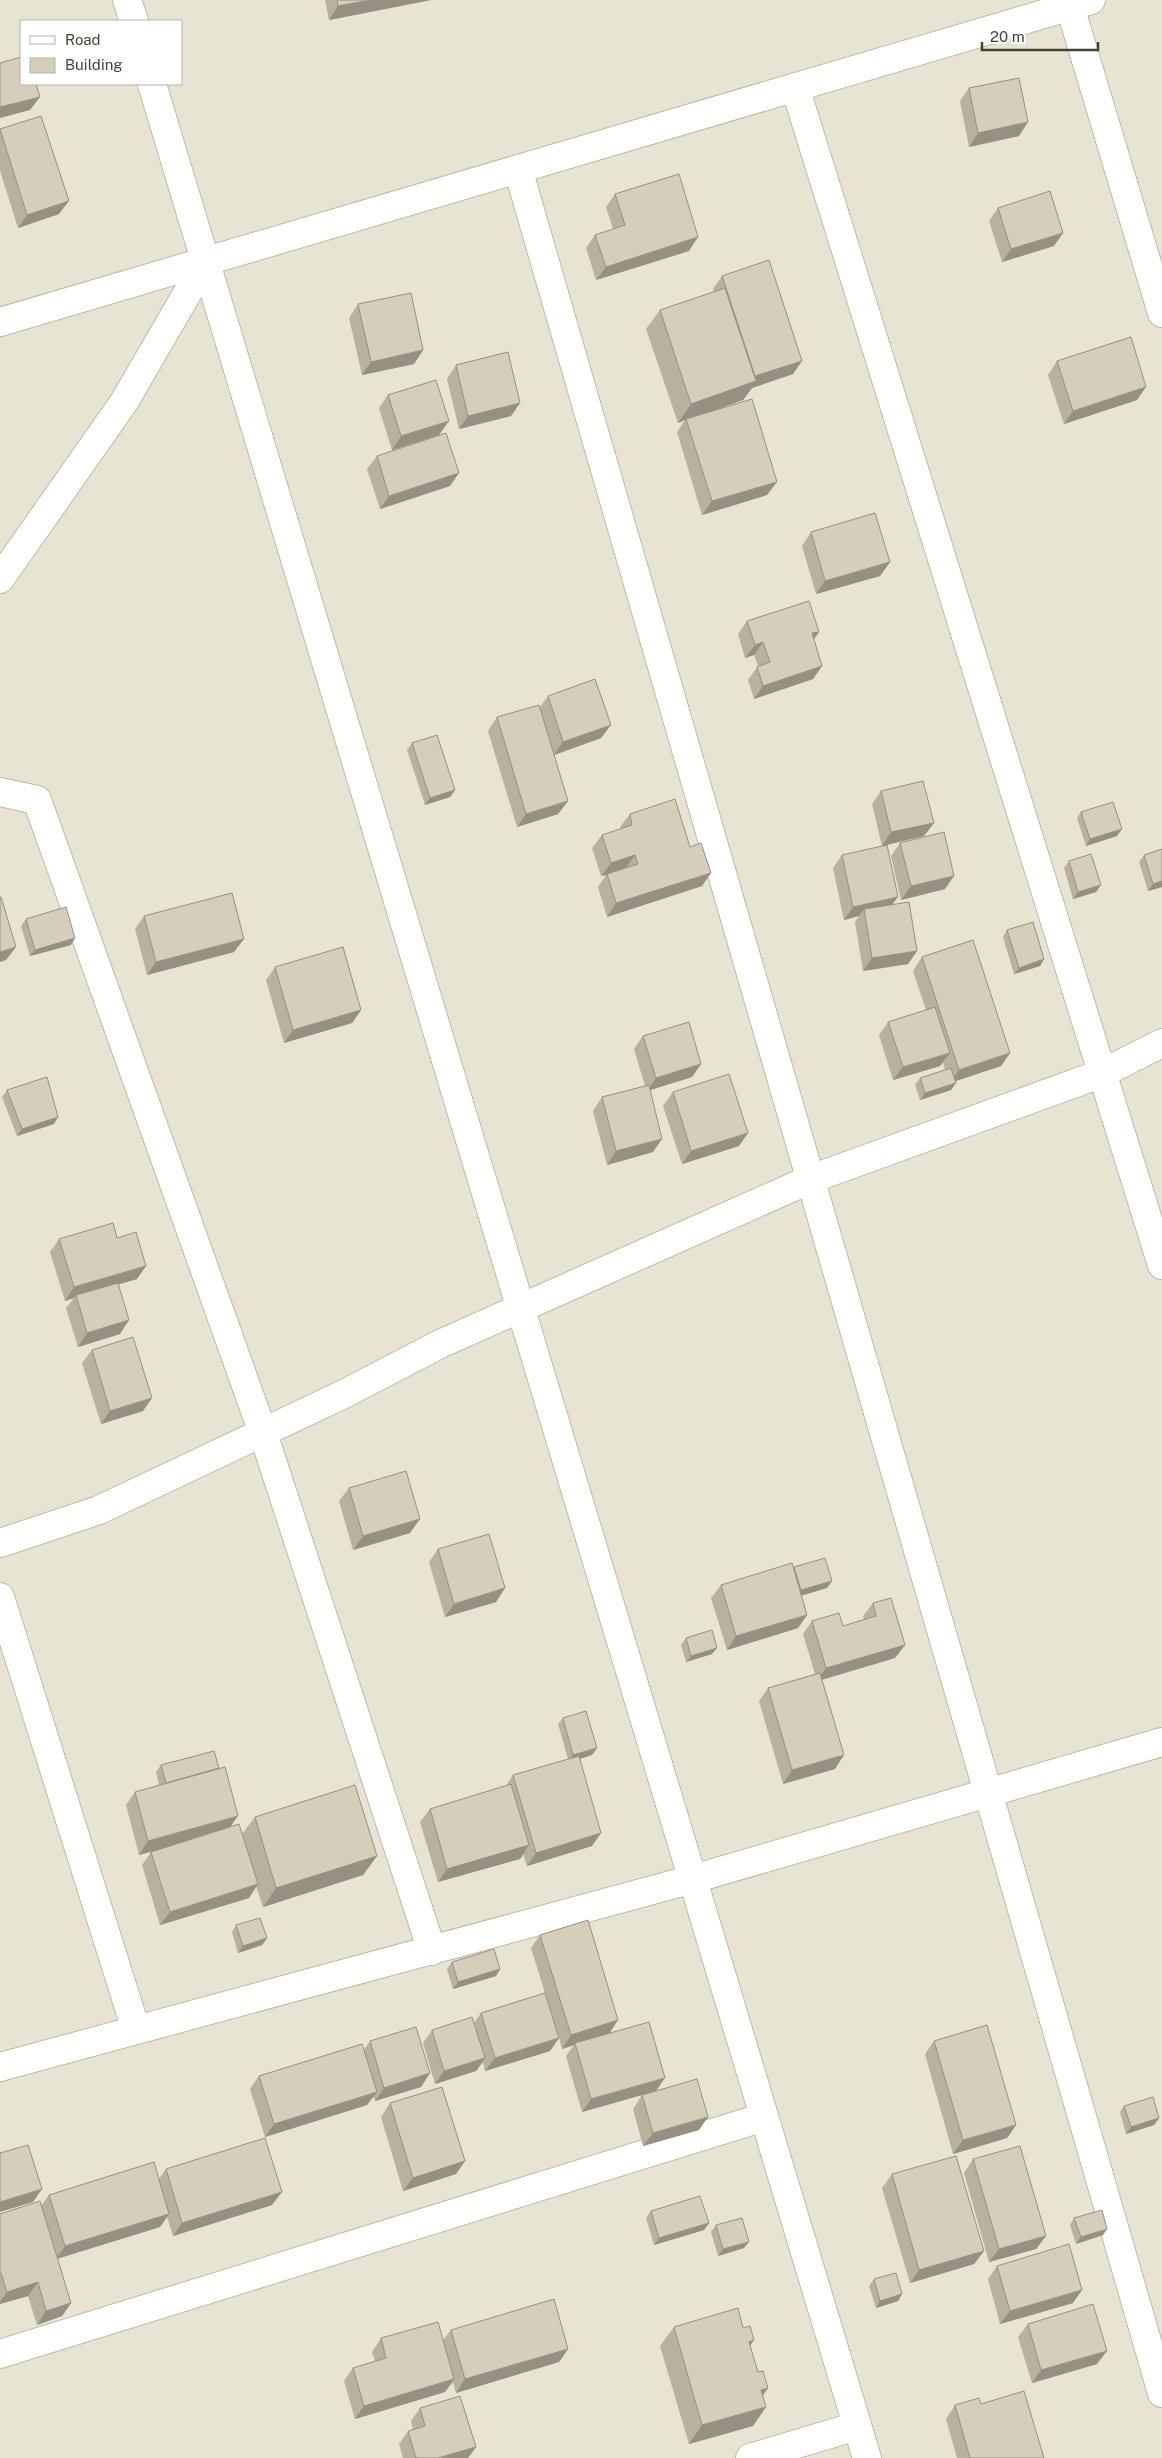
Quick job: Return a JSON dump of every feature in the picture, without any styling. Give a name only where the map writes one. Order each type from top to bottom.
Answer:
[{"type":"street","points":[[127,0],[134,20]]},
{"type":"street","points":[[0,322],[1076,2],[1162,313]]},
{"type":"street","points":[[152,85],[867,2458]]},
{"type":"street","points":[[795,87],[1162,1266]]},
{"type":"street","points":[[518,169],[1162,2393]]},
{"type":"street","points":[[0,579],[124,402],[206,261]]},
{"type":"street","points":[[0,792],[37,800],[263,1433],[432,1950]]},
{"type":"street","points":[[0,1544],[99,1510],[263,1433],[440,1344],[811,1180],[1103,1072],[1162,1043]]},
{"type":"street","points":[[0,1597],[136,2030]]},
{"type":"street","points":[[0,2067],[693,1879],[1162,1742]]},
{"type":"street","points":[[0,2354],[764,2117]]},
{"type":"street","points":[[750,2458],[857,2426]]},
{"type":"shaded area","points":[[0,0],[1162,0],[1162,2458],[0,2458]]},
{"type":"building","points":[[337,0],[371,0],[338,6]]},
{"type":"building","points":[[20,57],[20,85],[36,85],[40,97],[0,107],[0,63]]},
{"type":"building","points":[[1019,78],[1028,122],[978,133],[969,88]]},
{"type":"building","points":[[41,116],[69,201],[27,215],[0,129]]},
{"type":"building","points":[[679,174],[698,237],[606,267],[595,235],[625,225],[615,194]]},
{"type":"building","points":[[1050,191],[1063,233],[1011,249],[998,208]]},
{"type":"building","points":[[769,260],[802,361],[755,376],[722,276]]},
{"type":"building","points":[[725,288],[756,381],[691,404],[660,310]]},
{"type":"building","points":[[411,293],[423,350],[371,362],[358,304]]},
{"type":"building","points":[[1131,337],[1146,387],[1073,411],[1057,361]]},
{"type":"building","points":[[508,352],[520,403],[468,416],[456,365]]},
{"type":"building","points":[[436,380],[449,421],[401,436],[388,395]]},
{"type":"building","points":[[752,399],[777,482],[712,501],[686,419]]},
{"type":"building","points":[[446,433],[459,473],[389,496],[377,456]]},
{"type":"building","points":[[875,513],[890,562],[825,581],[811,532]]},
{"type":"building","points":[[809,601],[819,632],[812,633],[822,666],[763,686],[757,667],[770,662],[763,642],[755,645],[747,621]]},
{"type":"building","points":[[595,679],[611,725],[563,742],[548,696]]},
{"type":"building","points":[[539,705],[568,801],[526,814],[497,717]]},
{"type":"building","points":[[437,735],[455,790],[430,798],[412,743]]},
{"type":"building","points":[[923,781],[934,823],[891,832],[881,791]]},
{"type":"building","points":[[675,799],[690,847],[701,843],[711,873],[616,903],[607,874],[638,864],[635,855],[611,863],[602,835],[632,825],[630,814]]},
{"type":"building","points":[[1113,802],[1122,829],[1090,839],[1081,812]]},
{"type":"building","points":[[944,832],[954,876],[911,886],[900,843]]},
{"type":"building","points":[[887,845],[898,897],[853,907],[842,855]]},
{"type":"building","points":[[1162,849],[1162,881],[1153,884],[1144,855]]},
{"type":"building","points":[[1091,854],[1101,885],[1078,892],[1069,861]]},
{"type":"building","points":[[232,893],[244,939],[156,962],[144,916]]},
{"type":"building","points":[[0,897],[16,947],[0,952]]},
{"type":"building","points":[[909,902],[917,951],[872,958],[864,909]]},
{"type":"building","points":[[66,907],[75,938],[35,950],[26,919]]},
{"type":"building","points":[[1033,922],[1044,959],[1019,968],[1007,930]]},
{"type":"building","points":[[973,940],[1010,1053],[959,1070],[922,957]]},
{"type":"building","points":[[343,947],[361,1010],[293,1030],[275,967]]},
{"type":"building","points":[[935,1007],[950,1053],[903,1067],[888,1022]]},
{"type":"building","points":[[689,1022],[701,1064],[656,1078],[643,1036]]},
{"type":"building","points":[[951,1068],[956,1083],[925,1093],[920,1078]]},
{"type":"building","points":[[729,1074],[748,1133],[691,1151],[673,1092]]},
{"type":"building","points":[[47,1077],[58,1117],[22,1129],[7,1090]]},
{"type":"building","points":[[649,1085],[662,1139],[616,1151],[602,1097]]},
{"type":"building","points":[[113,1223],[117,1238],[136,1232],[146,1266],[74,1287],[59,1239]]},
{"type":"building","points":[[118,1283],[129,1320],[87,1333],[76,1295]]},
{"type":"building","points":[[133,1337],[152,1398],[110,1411],[92,1350]]},
{"type":"building","points":[[406,1471],[420,1519],[363,1536],[349,1488]]},
{"type":"building","points":[[489,1534],[505,1588],[454,1604],[438,1549]]},
{"type":"building","points":[[825,1558],[832,1581],[801,1590],[794,1567]]},
{"type":"building","points":[[792,1563],[807,1615],[736,1636],[721,1585]]},
{"type":"building","points":[[891,1598],[905,1645],[826,1668],[812,1621],[839,1613],[843,1626],[876,1616],[873,1603]]},
{"type":"building","points":[[712,1630],[717,1648],[691,1656],[686,1638]]},
{"type":"building","points":[[820,1673],[844,1755],[792,1770],[768,1688]]},
{"type":"building","points":[[586,1711],[597,1748],[573,1755],[563,1718]]},
{"type":"building","points":[[214,1751],[219,1768],[166,1783],[161,1765]]},
{"type":"building","points":[[579,1756],[601,1833],[536,1853],[513,1775]]},
{"type":"building","points":[[225,1767],[238,1816],[148,1841],[135,1792]]},
{"type":"building","points":[[511,1784],[529,1845],[447,1869],[430,1809]]},
{"type":"building","points":[[355,1785],[377,1856],[276,1888],[255,1817]]},
{"type":"building","points":[[239,1824],[258,1884],[170,1912],[151,1852]]},
{"type":"building","points":[[260,1918],[267,1938],[243,1946],[236,1925]]},
{"type":"building","points":[[588,1920],[618,2020],[571,2035],[540,1935]]},
{"type":"building","points":[[494,1949],[500,1969],[458,1982],[452,1962]]},
{"type":"building","points":[[545,1993],[559,2038],[495,2058],[481,2013]]},
{"type":"building","points":[[472,2017],[485,2058],[444,2071],[432,2030]]},
{"type":"building","points":[[649,2022],[665,2078],[591,2099],[575,2043]]},
{"type":"building","points":[[987,2025],[1016,2125],[963,2140],[934,2041]]},
{"type":"building","points":[[416,2027],[430,2073],[384,2088],[370,2041]]},
{"type":"building","points":[[362,2044],[377,2092],[274,2124],[259,2076]]},
{"type":"building","points":[[697,2079],[708,2117],[653,2133],[642,2095]]},
{"type":"building","points":[[442,2087],[465,2161],[413,2178],[390,2103]]},
{"type":"building","points":[[1153,2097],[1159,2118],[1131,2127],[1124,2106]]},
{"type":"building","points":[[265,2138],[282,2192],[182,2223],[166,2169]]},
{"type":"building","points":[[28,2145],[42,2189],[0,2202],[0,2153]]},
{"type":"building","points":[[1020,2146],[1046,2236],[999,2249],[973,2159]]},
{"type":"building","points":[[956,2156],[984,2251],[919,2270],[892,2174]]},
{"type":"building","points":[[154,2162],[169,2214],[65,2246],[49,2195]]},
{"type":"building","points":[[700,2196],[709,2223],[659,2238],[651,2211]]},
{"type":"building","points":[[40,2201],[71,2303],[46,2311],[38,2282],[7,2292],[0,2274],[0,2214]]},
{"type":"building","points":[[1102,2210],[1107,2229],[1081,2237],[1074,2218]]},
{"type":"building","points":[[742,2218],[749,2242],[723,2249],[716,2225]]},
{"type":"building","points":[[1069,2244],[1082,2290],[1010,2311],[997,2266]]},
{"type":"building","points":[[896,2273],[902,2294],[880,2301],[874,2279]]},
{"type":"building","points":[[554,2299],[568,2349],[465,2379],[451,2330]]},
{"type":"building","points":[[1093,2304],[1107,2351],[1041,2370],[1028,2324]]},
{"type":"building","points":[[738,2308],[743,2328],[750,2326],[754,2340],[749,2342],[758,2372],[763,2371],[768,2388],[761,2390],[766,2407],[702,2425],[674,2327]]},
{"type":"building","points":[[438,2322],[454,2379],[364,2406],[353,2368],[386,2358],[381,2338]]},
{"type":"building","points":[[1024,2391],[1044,2458],[970,2458],[955,2405],[979,2398],[981,2404]]},
{"type":"building","points":[[460,2396],[476,2447],[438,2458],[416,2458],[408,2431],[425,2426],[420,2408]]}]
